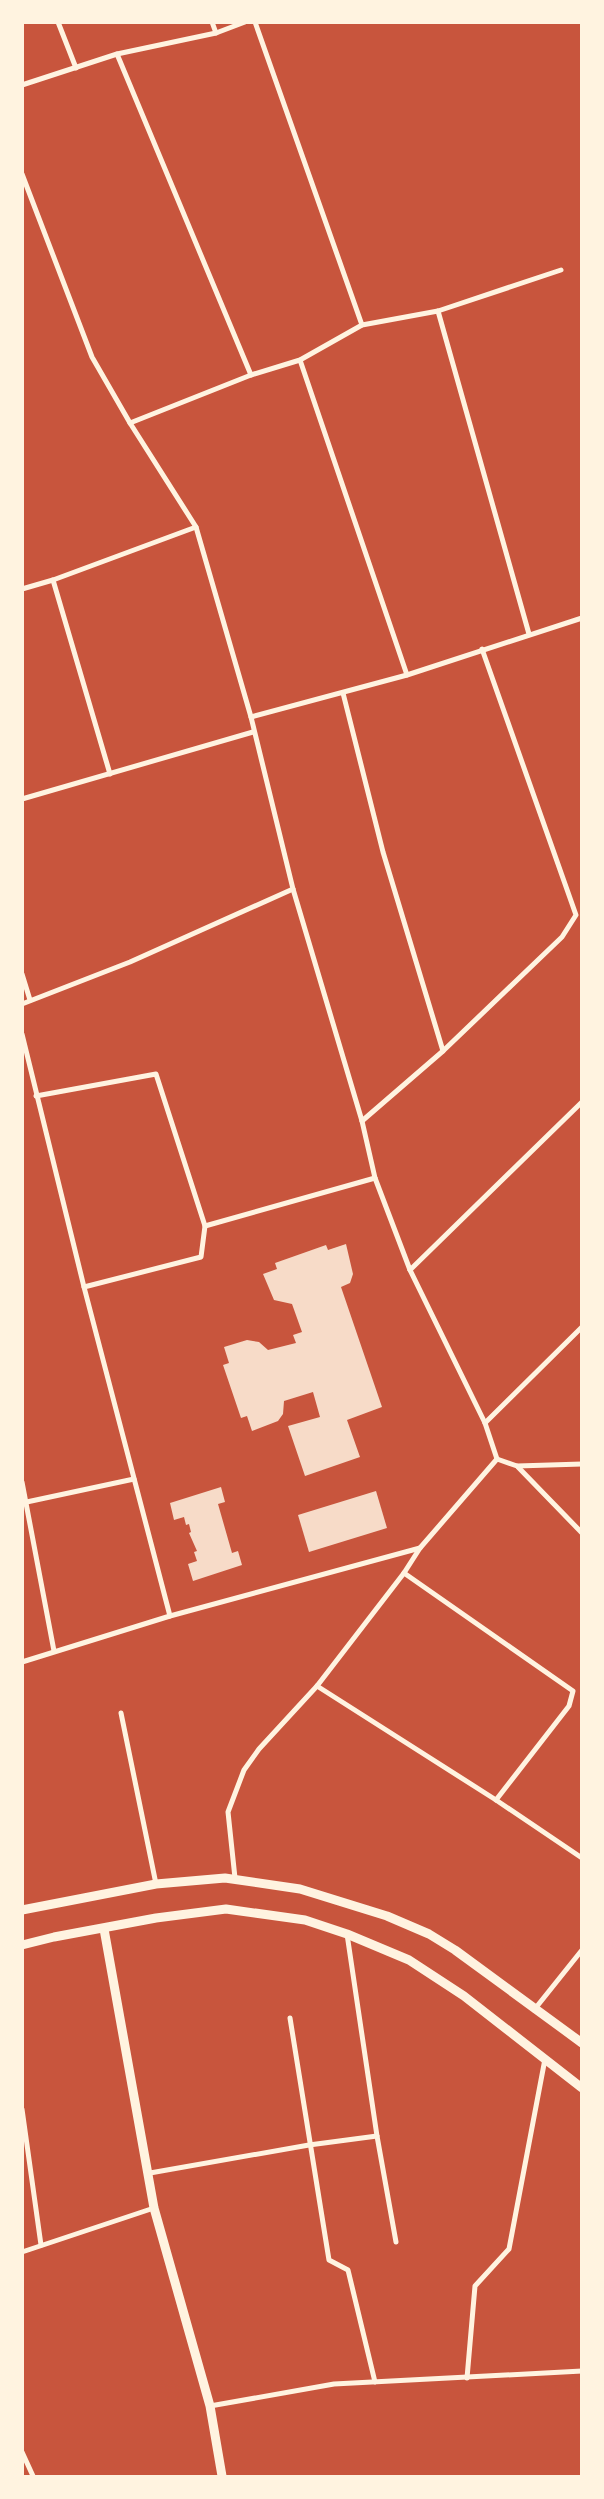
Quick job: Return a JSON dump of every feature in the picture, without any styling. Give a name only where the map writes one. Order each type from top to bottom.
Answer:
[{"type":"street","points":[[58,22],[76,68]]},
{"type":"street","points":[[212,22],[216,33]]},
{"type":"street","points":[[22,85],[117,54],[216,33],[245,22]]},
{"type":"street","points":[[256,22],[362,325]]},
{"type":"street","points":[[117,54],[251,375]]},
{"type":"street","points":[[22,174],[92,357],[130,423],[196,527],[251,717],[293,889],[362,1121],[375,1178],[410,1270],[485,1424],[497,1459]]},
{"type":"street","points":[[130,423],[251,375],[300,360],[362,325],[438,310],[561,270]]},
{"type":"street","points":[[438,310],[529,634]]},
{"type":"street","points":[[300,360],[407,675]]},
{"type":"street","points":[[22,589],[53,580],[196,527]]},
{"type":"street","points":[[53,580],[110,774]]},
{"type":"street","points":[[251,717],[407,675],[582,618]]},
{"type":"street","points":[[362,1121],[442,1051],[562,937],[579,914],[482,649]]},
{"type":"street","points":[[343,693],[383,852],[442,1051]]},
{"type":"street","points":[[22,799],[254,732]]},
{"type":"street","points":[[22,1004],[130,962],[293,889]]},
{"type":"street","points":[[22,974],[30,1000]]},
{"type":"street","points":[[22,1034],[84,1287],[170,1616]]},
{"type":"street","points":[[36,1096],[156,1074],[205,1226],[201,1257],[84,1287]]},
{"type":"street","points":[[410,1270],[582,1102]]},
{"type":"street","points":[[205,1226],[375,1178]]},
{"type":"street","points":[[485,1424],[582,1327]]},
{"type":"street","points":[[497,1459],[517,1466],[582,1464]]},
{"type":"street","points":[[235,1878],[228,1812],[234,1791],[244,1770],[259,1749],[317,1686],[404,1573],[420,1548],[497,1459]]},
{"type":"street","points":[[517,1466],[582,1533]]},
{"type":"street","points":[[25,1503],[134,1479]]},
{"type":"street","points":[[22,1482],[54,1650]]},
{"type":"street","points":[[22,1662],[54,1650],[170,1616],[420,1548]]},
{"type":"street","points":[[404,1573],[573,1691],[569,1706],[496,1800]]},
{"type":"street","points":[[317,1686],[496,1800],[582,1858]]},
{"type":"street","points":[[121,1713],[156,1884]]},
{"type":"street","points":[[22,1910],[156,1884],[235,1878],[300,1889],[387,1916],[455,1950],[534,2010],[582,2043]]},
{"type":"street","points":[[22,1945],[54,1937],[156,1918],[226,1910],[305,1920],[347,1934],[409,1960],[464,1996],[582,2088]]},
{"type":"street","points":[[104,1929],[150,2173],[154,2208],[210,2406],[222,2476]]},
{"type":"street","points":[[347,1934],[377,2136],[396,2242]]},
{"type":"street","points":[[534,2010],[582,1950]]},
{"type":"street","points":[[290,2018],[329,2260],[348,2270],[374,2382]]},
{"type":"street","points":[[467,2378],[475,2286],[509,2249],[545,2059]]},
{"type":"street","points":[[22,2108],[41,2245]]},
{"type":"street","points":[[150,2173],[309,2145],[377,2136]]},
{"type":"street","points":[[22,2252],[154,2208]]},
{"type":"street","points":[[210,2406],[334,2384],[582,2371]]},
{"type":"street","points":[[22,2452],[33,2476]]},
{"type":"building","points":[[346,1244],[353,1274],[350,1283],[341,1287],[382,1407],[347,1420],[360,1457],[305,1476],[288,1426],[320,1417],[313,1392],[284,1401],[283,1414],[278,1421],[252,1431],[247,1416],[241,1418],[223,1365],[229,1363],[224,1347],[247,1340],[259,1342],[268,1350],[296,1343],[293,1335],[302,1332],[292,1304],[274,1300],[263,1274],[277,1269],[275,1263],[326,1245],[328,1250]]},
{"type":"building","points":[[221,1487],[225,1502],[218,1504],[232,1553],[238,1551],[242,1565],[193,1581],[188,1564],[197,1561],[194,1552],[197,1551],[189,1533],[191,1532],[189,1524],[186,1525],[184,1517],[174,1520],[170,1503]]},
{"type":"building","points":[[376,1491],[387,1528],[309,1552],[298,1515]]}]
